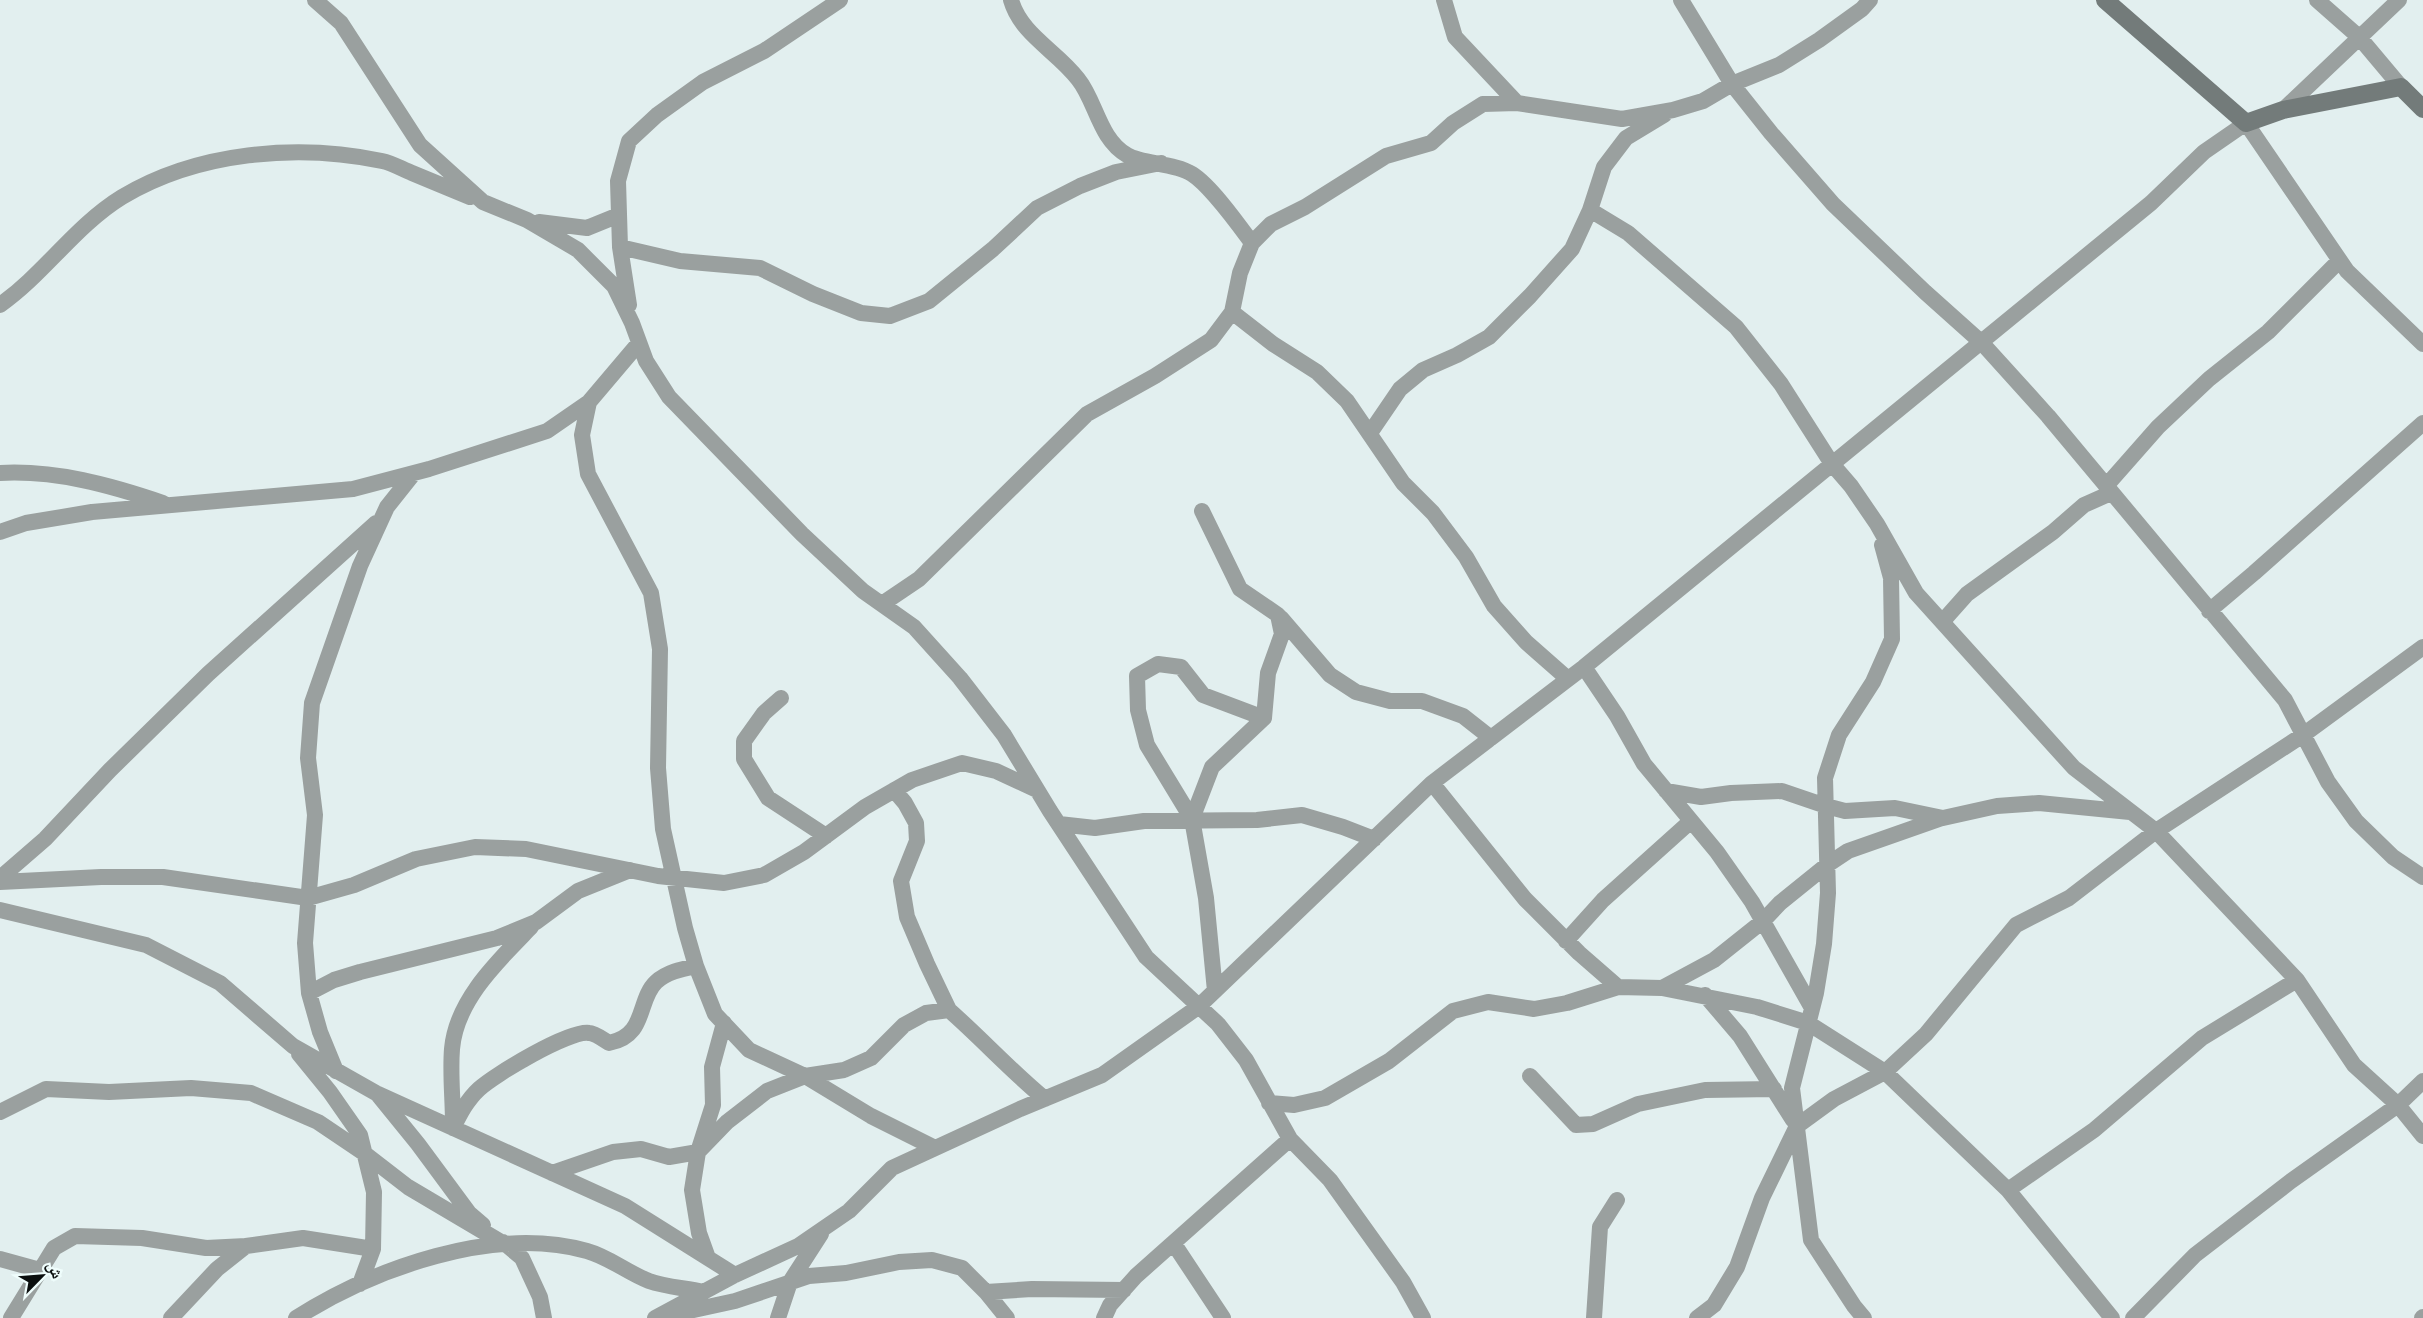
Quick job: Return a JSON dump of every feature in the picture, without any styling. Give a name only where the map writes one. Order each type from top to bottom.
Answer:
[{"type":"street","points":[[315,0],[341,23],[420,145],[483,202]]},
{"type":"street","points":[[632,323],[620,247],[618,181],[628,141],[657,115],[703,82],[764,51],[840,0]]},
{"type":"street","points":[[1011,0],[1013,8],[1033,36],[1080,80],[1110,138],[1127,155],[1161,163],[1192,174],[1219,201],[1252,243]]},
{"type":"street","points":[[1444,0],[1455,37],[1517,103]]},
{"type":"street","points":[[1681,0],[1732,84],[1772,133],[1833,204],[1982,343],[2048,416],[2279,692],[2328,782],[2356,821],[2393,857],[2423,877]]},
{"type":"street","points":[[882,604],[919,579],[1087,414],[1155,376],[1211,340],[1232,312],[1239,273],[1252,243],[1271,224],[1305,207],[1386,156],[1431,143],[1453,123],[1483,105],[1517,103],[1622,119],[1673,110],[1702,101],[1732,84],[1779,65],[1828,34],[1870,0]]},
{"type":"street","points":[[2105,0],[2246,123],[2347,271],[2423,344]]},
{"type":"street","points":[[2317,0],[2359,37],[2401,87],[2423,109]]},
{"type":"street","points":[[2283,110],[2399,0]]},
{"type":"street","points":[[656,1318],[735,1275],[798,1246],[849,1211],[892,1168],[1102,1075],[1198,1007],[1432,783],[1584,667],[1982,343],[2151,203],[2204,152],[2246,123],[2283,110],[2401,87]]},
{"type":"street","points":[[1370,433],[1400,389],[1424,370],[1489,338],[1530,296],[1572,249],[1590,210],[1604,167],[1626,138],[1673,110]]},
{"type":"street","points":[[0,305],[17,293],[65,242],[122,198],[167,175],[237,156],[315,153],[384,161],[527,220],[578,250],[614,286],[632,323],[646,361],[669,397],[802,534],[863,591],[914,627],[960,678],[1004,735],[1037,790],[1146,957],[1218,1024],[1246,1060],[1290,1139],[1330,1180],[1403,1282],[1423,1318]]},
{"type":"street","points":[[620,247],[680,261],[760,268],[813,294],[861,313],[890,316],[929,302],[993,249],[1037,208],[1080,186],[1116,172],[1161,163]]},
{"type":"street","points":[[1590,210],[1628,233],[1736,327],[1781,384],[1832,464],[1851,486],[1877,524],[1916,592],[2074,768],[2156,831],[2297,980],[2354,1065],[2398,1105],[2423,1136]]},
{"type":"street","points":[[527,220],[587,228],[619,215]]},
{"type":"street","points":[[1943,621],[1968,594],[2108,489],[2158,427],[2209,379],[2268,332],[2339,261]]},
{"type":"street","points":[[1232,312],[1273,344],[1317,372],[1347,401],[1403,483],[1433,513],[1466,556],[1494,606],[1526,642],[1568,679]]},
{"type":"street","points":[[0,532],[26,523],[92,512],[353,489],[414,473],[547,431],[589,402],[639,343]]},
{"type":"street","points":[[589,402],[582,435],[588,474],[651,593],[660,649],[658,768],[663,829],[696,966],[716,1014],[749,1050],[805,1076],[871,1116],[934,1148]]},
{"type":"street","points":[[2209,611],[2423,423]]},
{"type":"street","points":[[0,473],[31,472],[114,487],[169,505]]},
{"type":"street","points":[[336,1071],[320,1032],[309,993],[305,943],[315,815],[308,758],[312,703],[360,567],[381,519],[387,507],[414,473]]},
{"type":"street","points":[[1202,511],[1240,589],[1278,615],[1330,675],[1356,692],[1390,701],[1422,701],[1463,716],[1491,738]]},
{"type":"street","points":[[0,880],[45,839],[110,770],[208,674],[381,519]]},
{"type":"street","points":[[1864,1318],[1811,1240],[1792,1088],[1824,944],[1828,894],[1825,778],[1839,735],[1873,682],[1892,639],[1891,578],[1877,524]]},
{"type":"street","points":[[1192,819],[1212,767],[1264,718],[1268,673],[1282,634],[1278,615]]},
{"type":"street","points":[[1697,1318],[1714,1305],[1737,1267],[1762,1198],[1797,1126],[1834,1099],[1885,1072],[1926,1034],[2016,925],[2069,898],[2156,831],[2303,735],[2423,647]]},
{"type":"street","points":[[1215,991],[1206,898],[1192,819],[1147,745],[1138,710],[1137,676],[1158,664],[1181,667],[1203,694],[1264,718]]},
{"type":"street","points":[[1584,667],[1617,716],[1644,764],[1717,852],[1752,902],[1810,1015],[1885,1072],[2008,1190],[2112,1318]]},
{"type":"street","points":[[781,698],[764,713],[744,741],[744,759],[768,798],[826,836]]},
{"type":"street","points":[[0,880],[163,877],[308,898],[354,885],[416,859],[475,847],[526,849],[673,878],[724,883],[764,875],[804,852],[865,807],[894,790],[912,780],[962,763],[996,771],[1037,790]]},
{"type":"street","points":[[1432,783],[1524,898],[1566,941],[1618,987]]},
{"type":"street","points":[[894,790],[905,803],[916,823],[917,841],[902,881],[908,917],[949,1010],[1017,1076],[1045,1099]]},
{"type":"street","points":[[1666,791],[1701,797],[1782,791],[1826,807],[1845,811],[1895,808],[1943,818]]},
{"type":"street","points":[[1662,988],[1714,960],[1763,921],[1780,903],[1848,851],[1943,818],[1997,806],[2039,803],[2131,812]]},
{"type":"street","points":[[1059,824],[1095,828],[1144,821],[1257,820],[1302,815],[1374,839]]},
{"type":"street","points":[[1566,941],[1603,900],[1691,821]]},
{"type":"street","points":[[453,1128],[452,1048],[464,1010],[487,972],[536,922],[578,891],[630,870]]},
{"type":"street","points":[[0,910],[146,945],[220,983],[293,1046],[330,1092],[360,1136],[374,1192],[373,1249],[360,1284]]},
{"type":"street","points":[[309,993],[334,980],[497,938],[536,922]]},
{"type":"street","points":[[453,1128],[464,1108],[479,1089],[500,1073],[532,1055],[573,1036],[589,1032],[609,1043],[620,1041],[638,1024],[656,982],[676,970],[696,966]]},
{"type":"street","points":[[2008,1190],[2094,1130],[2202,1038],[2297,980]]},
{"type":"street","points":[[1269,1102],[1294,1106],[1325,1098],[1389,1061],[1453,1011],[1488,1002],[1534,1009],[1567,1003],[1618,987],[1662,988],[1810,1015]]},
{"type":"street","points":[[1705,995],[1740,1036],[1797,1126]]},
{"type":"street","points":[[552,1173],[613,1152],[641,1149],[669,1157],[698,1152],[728,1122],[767,1091],[805,1076],[844,1070],[871,1058],[904,1025],[926,1013],[949,1010]]},
{"type":"street","points":[[708,1258],[699,1233],[692,1190],[698,1152],[713,1105],[712,1067],[723,1023]]},
{"type":"street","points":[[293,1046],[376,1093],[625,1206],[735,1275]]},
{"type":"street","points":[[1530,1076],[1575,1125],[1593,1124],[1638,1104],[1705,1090],[1774,1089]]},
{"type":"street","points":[[2133,1318],[2195,1255],[2291,1181],[2398,1105],[2423,1081]]},
{"type":"street","points":[[0,1112],[46,1089],[110,1092],[191,1088],[251,1093],[318,1122],[364,1153],[408,1187],[507,1245]]},
{"type":"street","points":[[376,1093],[418,1144],[469,1213],[522,1258],[540,1297],[544,1318]]},
{"type":"street","points":[[1104,1318],[1110,1305],[1136,1276],[1290,1139]]},
{"type":"street","points":[[1594,1318],[1600,1227],[1617,1200]]},
{"type":"street","points":[[778,1318],[790,1282],[826,1226]]},
{"type":"street","points":[[11,1318],[54,1248],[75,1236],[142,1238],[206,1248],[246,1246],[303,1238],[373,1249]]},
{"type":"street","points":[[296,1318],[324,1300],[382,1274],[437,1256],[491,1246],[545,1244],[589,1251],[650,1281],[703,1292]]},
{"type":"street","points":[[1174,1244],[1223,1318]]},
{"type":"street","points":[[171,1318],[217,1269],[246,1246]]},
{"type":"street","points":[[0,1259],[40,1270]]},
{"type":"street","points":[[656,1318],[735,1301],[809,1276],[846,1273],[899,1262],[932,1260],[962,1268],[1007,1318]]},
{"type":"street","points":[[986,1292],[1032,1288],[1124,1290]]}]
